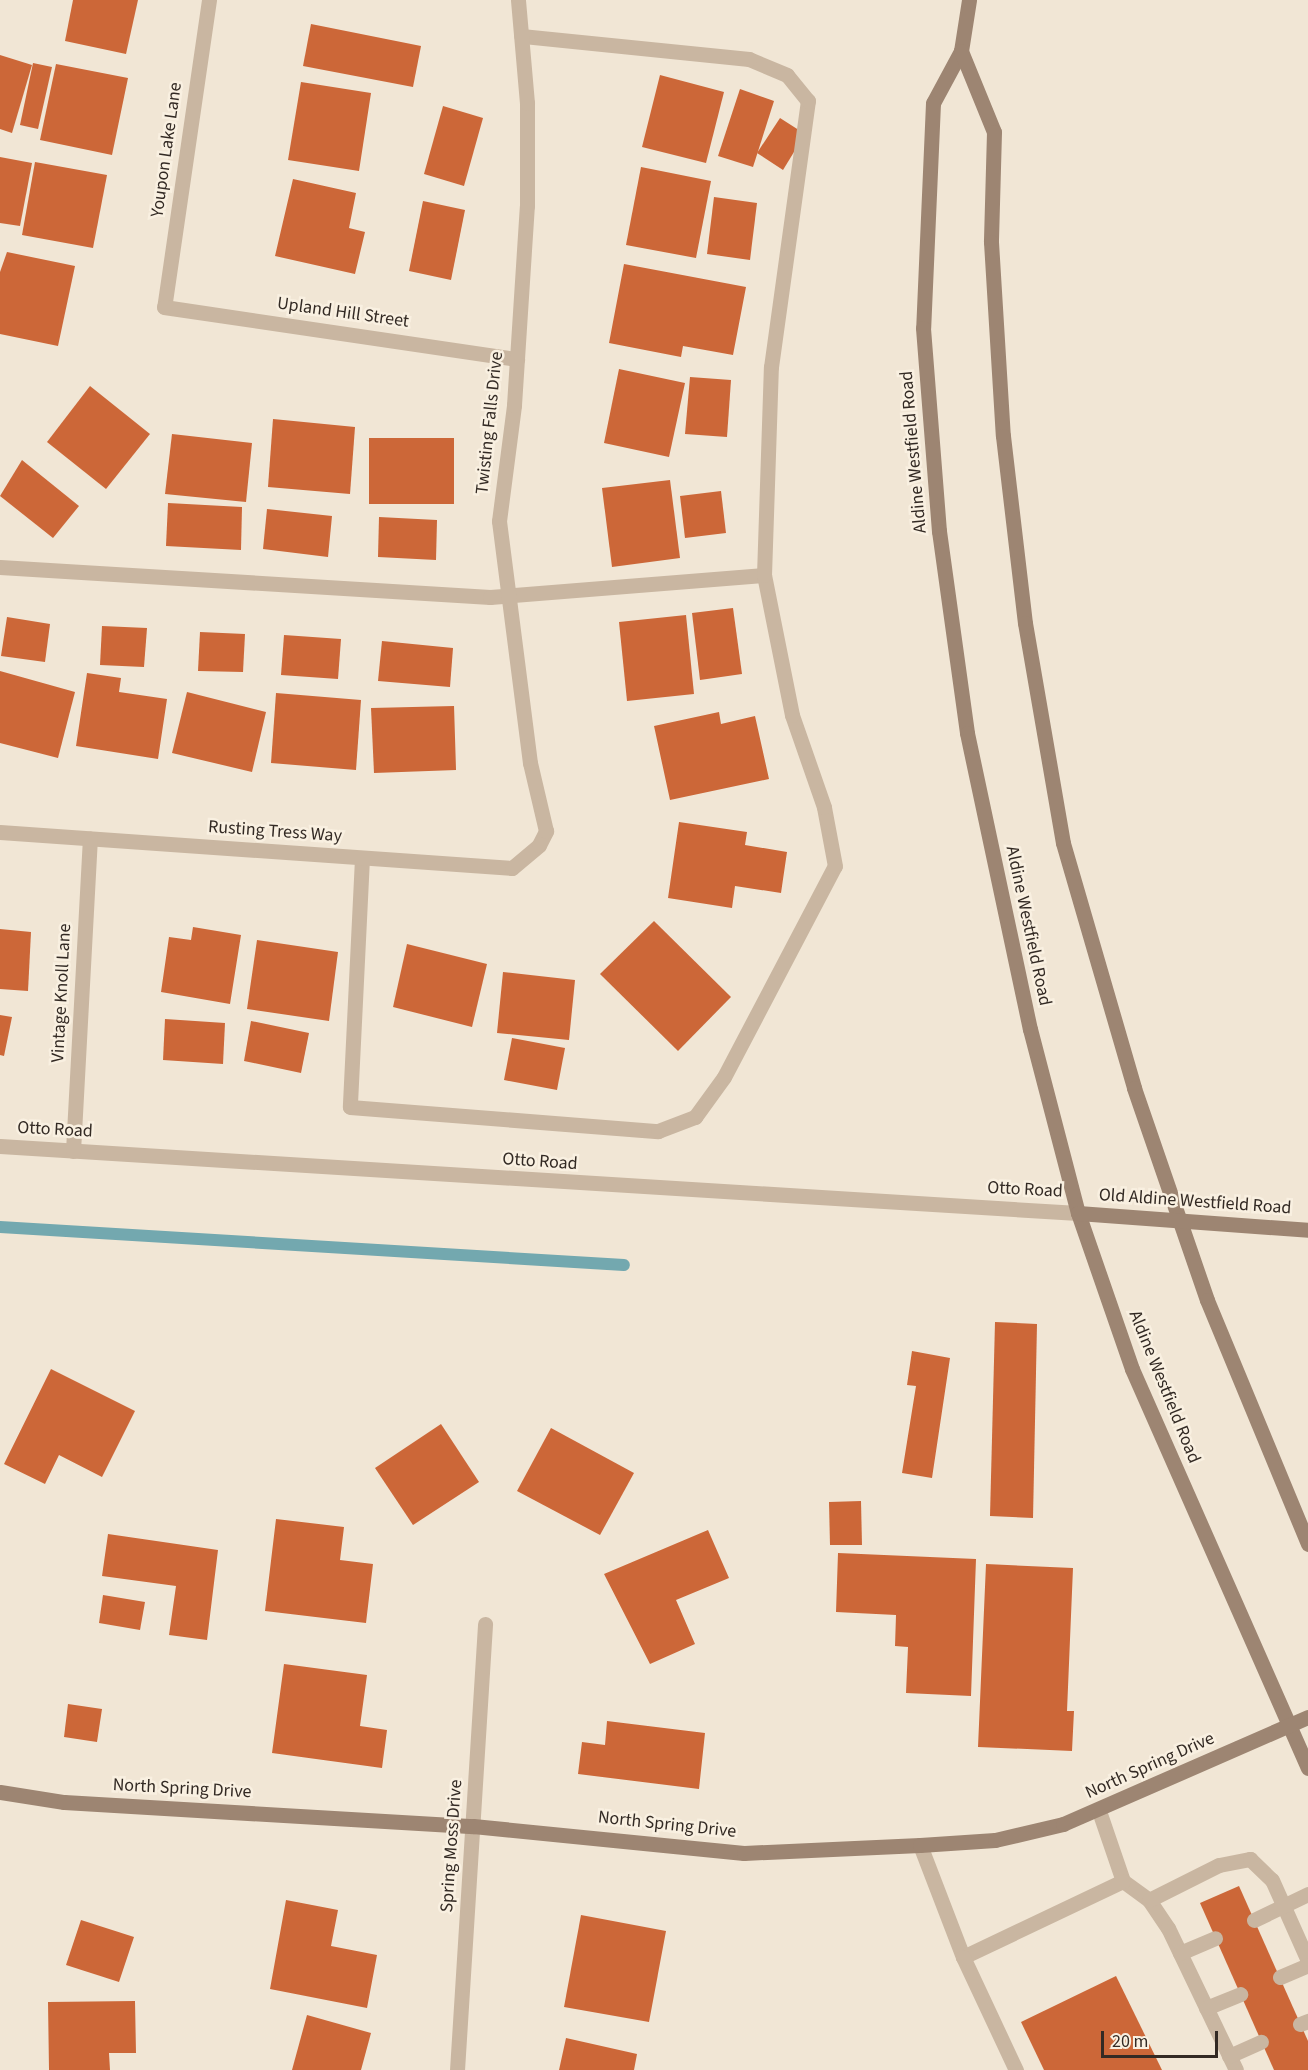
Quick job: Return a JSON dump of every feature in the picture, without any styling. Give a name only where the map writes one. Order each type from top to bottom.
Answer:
[{"type":"main road","name":"Aldine Westfield Road","points":[[969,0],[961,51],[933,103],[924,316],[939,531],[967,733],[1030,1029],[1078,1213],[1132,1369],[1308,1768]]},
{"type":"main road","points":[[961,51],[994,132],[991,242],[1003,436],[1042,739],[1063,843],[1134,1088],[1184,1221],[1207,1300],[1308,1545]]},
{"type":"main road","name":"Old Aldine Westfield Road","points":[[1078,1213],[1308,1230]]},
{"type":"main road","name":"North Spring Drive","points":[[0,1792],[64,1802],[472,1826],[744,1853],[920,1845],[995,1840],[1099,1811],[1308,1717]]},
{"type":"street","name":"Youpon Lake Lane","points":[[164,307],[209,0]]},
{"type":"street","name":"Twisting Falls Drive","points":[[518,0],[527,206],[517,359],[499,521],[506,592],[530,763],[546,831],[539,845]]},
{"type":"street","points":[[362,858],[350,1107],[658,1131],[695,1117],[724,1077],[835,866],[824,807],[792,716],[764,575],[771,367],[808,101],[787,75],[748,58],[521,36]]},
{"type":"street","name":"Upland Hill Street","points":[[164,307],[517,359]]},
{"type":"street","points":[[0,567],[490,597],[506,592],[764,575]]},
{"type":"street","name":"Rusting Tress Way","points":[[0,832],[512,868],[539,845]]},
{"type":"street","name":"Vintage Knoll Lane","points":[[73,1150],[90,838]]},
{"type":"street","name":"Otto Road","points":[[0,1146],[1078,1213]]},
{"type":"street","name":"Spring Moss Drive","points":[[457,2070],[485,1624]]},
{"type":"street","points":[[1099,1811],[1123,1881],[1149,1900],[1180,1953],[1232,2063],[1261,2042]]},
{"type":"street","points":[[920,1845],[963,1957],[1016,2070]]},
{"type":"street","points":[[1149,1900],[1219,1865],[1250,1858],[1272,1880],[1308,1963],[1280,1977]]},
{"type":"street","points":[[963,1957],[1123,1881]]},
{"type":"street","points":[[1254,1920],[1308,1894]]},
{"type":"street","points":[[1180,1953],[1215,1938]]},
{"type":"street","points":[[1206,2008],[1240,1994]]},
{"type":"building","points":[[73,0],[138,0],[126,54],[65,41]]},
{"type":"building","points":[[311,24],[421,46],[413,87],[303,66]]},
{"type":"building","points":[[0,55],[32,65],[12,133],[0,129]]},
{"type":"building","points":[[33,63],[52,67],[38,129],[20,125]]},
{"type":"building","points":[[56,64],[128,78],[112,155],[40,140]]},
{"type":"building","points":[[660,75],[724,92],[706,163],[642,147]]},
{"type":"building","points":[[301,82],[371,93],[359,171],[288,160]]},
{"type":"building","points":[[740,89],[774,101],[753,167],[718,156]]},
{"type":"building","points":[[443,106],[483,118],[464,186],[424,174]]},
{"type":"building","points":[[780,118],[805,134],[783,170],[757,153]]},
{"type":"building","points":[[0,157],[32,163],[20,226],[0,223]]},
{"type":"building","points":[[35,162],[107,175],[93,248],[22,235]]},
{"type":"building","points":[[641,167],[711,181],[696,258],[626,245]]},
{"type":"building","points":[[293,179],[356,193],[349,228],[365,232],[355,274],[275,256]]},
{"type":"building","points":[[714,197],[757,203],[750,260],[707,254]]},
{"type":"building","points":[[423,201],[465,210],[451,280],[409,271]]},
{"type":"building","points":[[7,252],[75,266],[58,346],[0,334],[0,272]]},
{"type":"building","points":[[624,264],[746,287],[733,355],[683,346],[681,357],[609,343]]},
{"type":"building","points":[[619,369],[685,383],[669,457],[604,443]]},
{"type":"building","points":[[690,377],[731,380],[727,437],[685,434]]},
{"type":"building","points":[[90,386],[150,434],[106,489],[47,442]]},
{"type":"building","points":[[273,419],[355,427],[350,494],[268,487]]},
{"type":"building","points":[[172,434],[252,443],[246,502],[165,494]]},
{"type":"building","points":[[369,438],[454,438],[454,504],[369,504]]},
{"type":"building","points":[[22,460],[79,506],[53,538],[0,496]]},
{"type":"building","points":[[670,480],[680,558],[612,567],[602,488]]},
{"type":"building","points":[[721,491],[726,533],[685,538],[680,496]]},
{"type":"building","points":[[168,503],[242,507],[241,550],[166,546]]},
{"type":"building","points":[[267,509],[332,516],[328,557],[263,549]]},
{"type":"building","points":[[379,517],[437,520],[436,560],[378,557]]},
{"type":"building","points":[[733,608],[742,674],[700,680],[692,613]]},
{"type":"building","points":[[686,615],[694,694],[627,701],[619,622]]},
{"type":"building","points":[[7,617],[50,624],[45,662],[1,656]]},
{"type":"building","points":[[102,626],[147,628],[144,667],[100,665]]},
{"type":"building","points":[[200,632],[245,634],[243,672],[198,671]]},
{"type":"building","points":[[284,635],[341,639],[338,679],[281,675]]},
{"type":"building","points":[[382,641],[453,648],[450,687],[378,681]]},
{"type":"building","points":[[0,671],[75,692],[58,758],[0,743]]},
{"type":"building","points":[[87,673],[121,678],[119,692],[167,699],[158,759],[76,746]]},
{"type":"building","points":[[187,692],[266,712],[252,772],[172,753]]},
{"type":"building","points":[[276,693],[361,700],[356,770],[271,763]]},
{"type":"building","points":[[454,706],[456,770],[374,773],[371,708]]},
{"type":"building","points":[[719,712],[721,724],[755,716],[769,779],[670,800],[654,726]]},
{"type":"building","points":[[679,822],[747,832],[745,845],[787,852],[781,893],[735,886],[732,908],[668,898]]},
{"type":"building","points":[[654,921],[731,997],[678,1051],[600,974]]},
{"type":"building","points":[[193,927],[241,935],[230,1004],[161,992],[169,937],[191,940]]},
{"type":"building","points":[[0,929],[31,932],[28,991],[0,989]]},
{"type":"building","points":[[257,940],[338,952],[329,1021],[247,1009]]},
{"type":"building","points":[[407,944],[487,964],[472,1027],[393,1007]]},
{"type":"building","points":[[503,972],[575,980],[569,1040],[497,1033]]},
{"type":"building","points":[[0,1015],[12,1017],[4,1056],[0,1055]]},
{"type":"building","points":[[165,1019],[225,1023],[223,1064],[163,1060]]},
{"type":"building","points":[[251,1021],[309,1033],[301,1073],[244,1061]]},
{"type":"building","points":[[512,1038],[565,1048],[557,1090],[504,1080]]},
{"type":"building","points":[[995,1322],[1037,1324],[1033,1518],[990,1516]]},
{"type":"building","points":[[912,1351],[950,1358],[932,1478],[902,1473],[916,1386],[907,1385]]},
{"type":"building","points":[[51,1369],[135,1411],[102,1477],[59,1455],[45,1484],[4,1464]]},
{"type":"building","points":[[441,1424],[479,1482],[413,1525],[375,1468]]},
{"type":"building","points":[[551,1428],[634,1473],[600,1535],[517,1491]]},
{"type":"building","points":[[861,1501],[862,1545],[830,1545],[829,1502]]},
{"type":"building","points":[[276,1519],[344,1527],[340,1560],[373,1564],[366,1623],[265,1611]]},
{"type":"building","points":[[708,1530],[729,1578],[676,1600],[695,1644],[650,1664],[604,1574]]},
{"type":"building","points":[[108,1534],[218,1550],[207,1640],[169,1635],[176,1586],[102,1576]]},
{"type":"building","points":[[838,1553],[976,1559],[971,1696],[906,1693],[908,1647],[895,1646],[896,1615],[836,1612]]},
{"type":"building","points":[[986,1564],[1073,1568],[1067,1711],[1074,1711],[1072,1751],[978,1747]]},
{"type":"building","points":[[103,1595],[145,1602],[140,1630],[99,1623]]},
{"type":"building","points":[[284,1664],[367,1675],[360,1726],[387,1730],[382,1768],[272,1753]]},
{"type":"building","points":[[68,1704],[102,1709],[97,1742],[64,1737]]},
{"type":"building","points":[[607,1721],[705,1733],[699,1789],[578,1774],[582,1742],[605,1745]]},
{"type":"building","points":[[1239,1886],[1308,2041],[1308,2070],[1274,2070],[1200,1903]]},
{"type":"building","points":[[286,1900],[338,1910],[331,1946],[377,1955],[367,2008],[270,1989]]},
{"type":"building","points":[[581,1915],[666,1931],[649,2022],[564,2007]]},
{"type":"building","points":[[81,1920],[134,1937],[119,1982],[66,1965]]},
{"type":"building","points":[[1116,1976],[1162,2070],[1044,2070],[1021,2022]]},
{"type":"building","points":[[135,2001],[136,2053],[109,2053],[110,2070],[49,2070],[48,2002]]},
{"type":"building","points":[[307,2015],[371,2033],[361,2070],[292,2070]]},
{"type":"building","points":[[566,2038],[637,2054],[634,2070],[559,2070]]},
{"type":"waterway","points":[[0,1227],[624,1265]]}]
